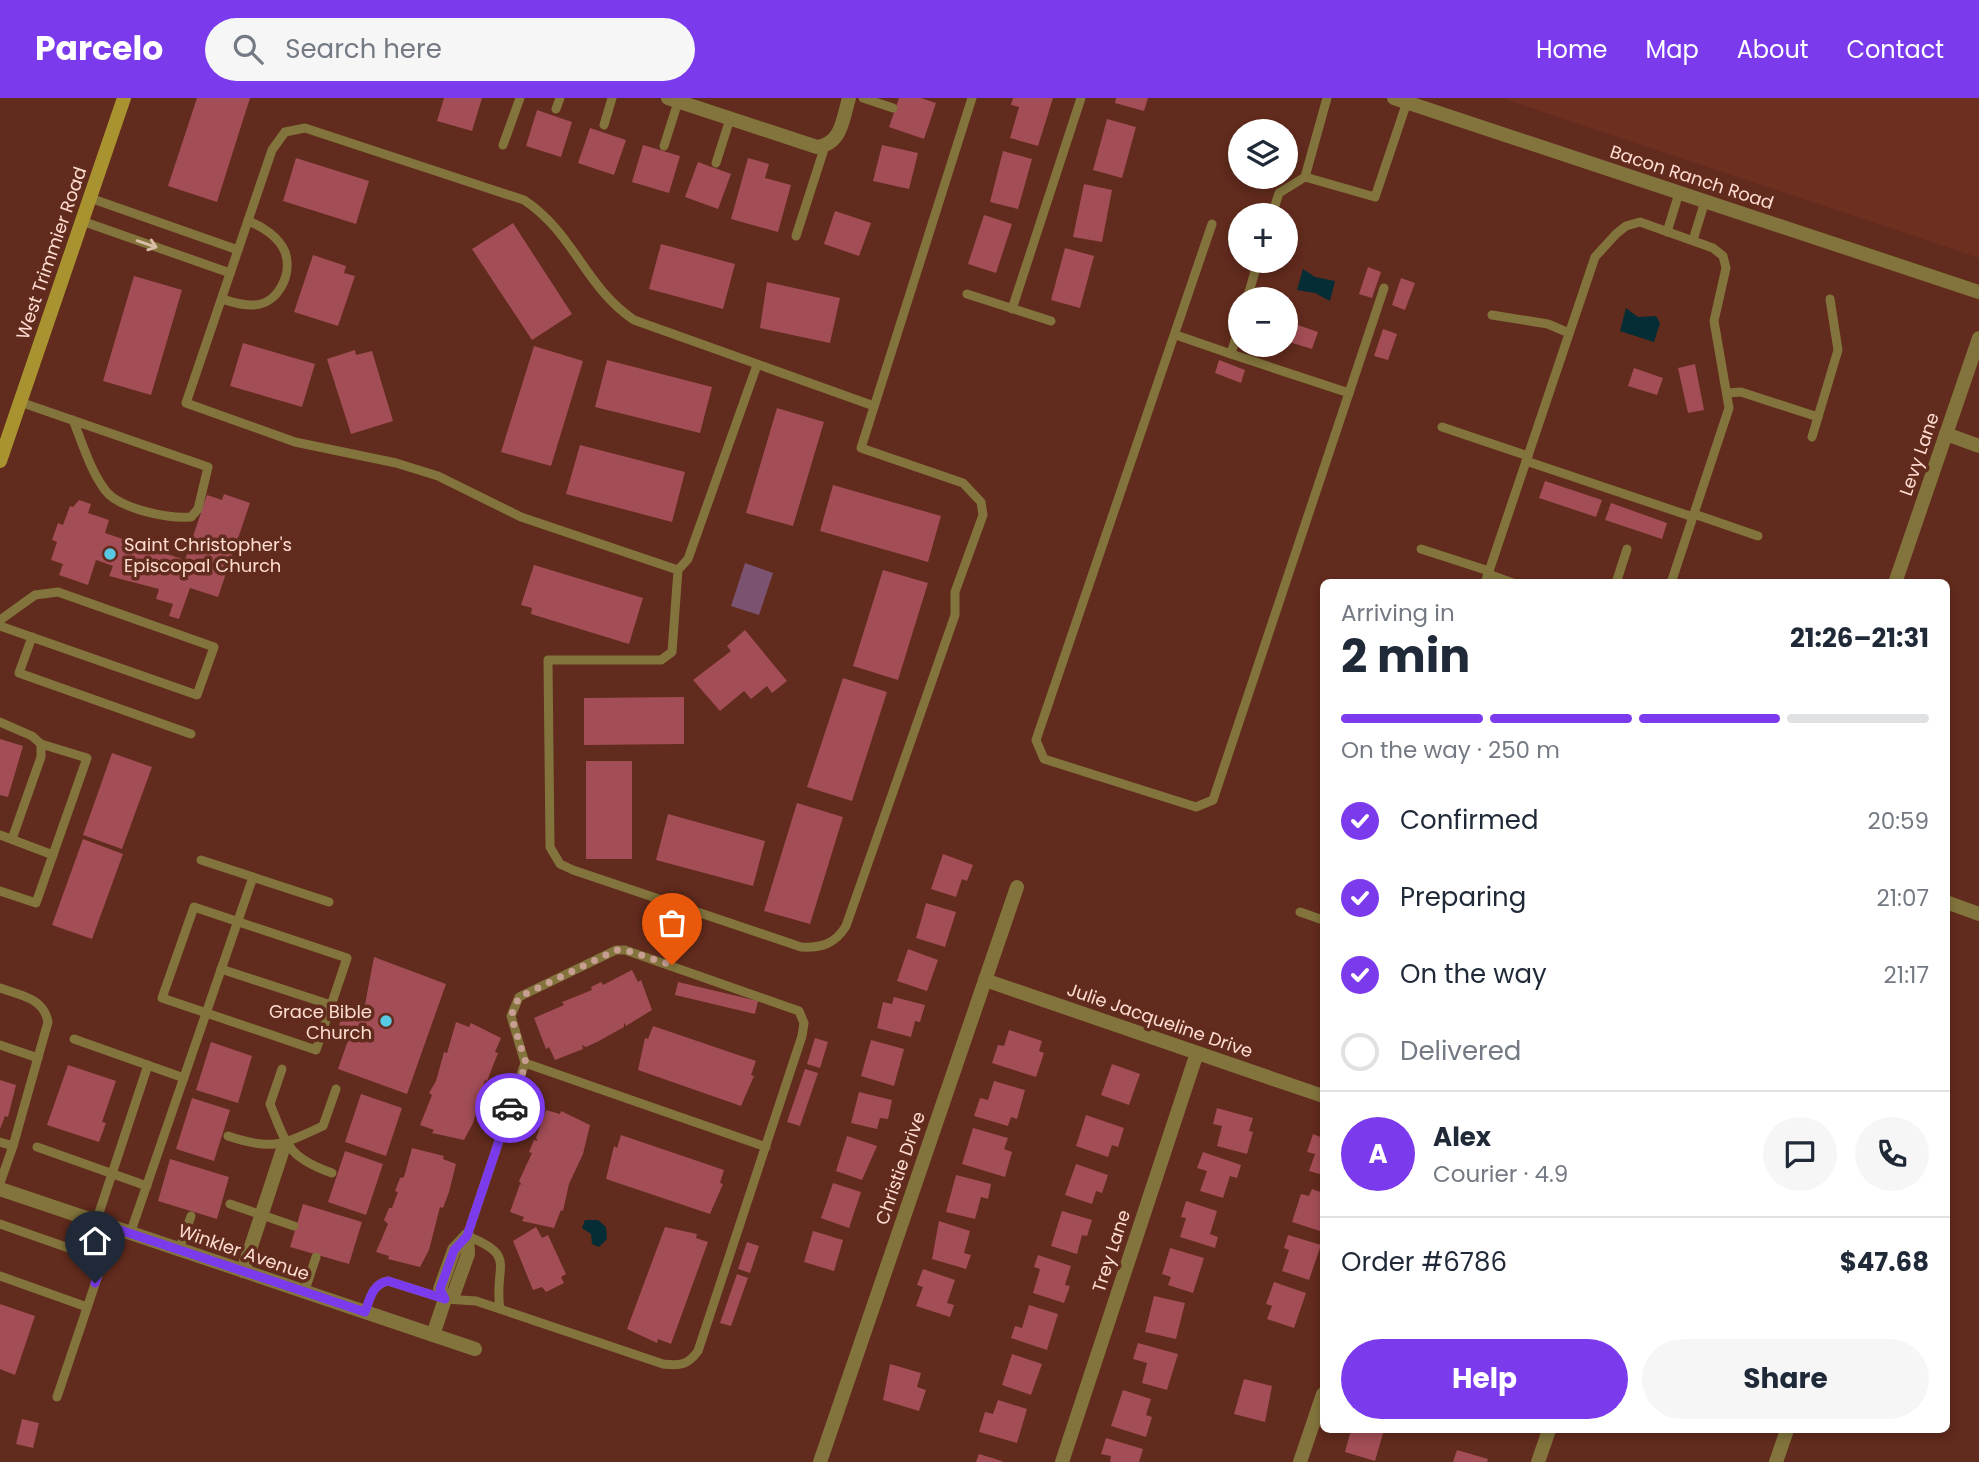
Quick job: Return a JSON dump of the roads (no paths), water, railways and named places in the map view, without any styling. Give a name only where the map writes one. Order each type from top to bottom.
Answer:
[{"type":"main road","name":"West Trimmier Road","points":[[0,461],[90,198],[119,99]]},
{"type":"street","points":[[673,100],[817,147],[825,146],[836,139],[849,98]]},
{"type":"street","name":"Bacon Ranch Road","points":[[1400,100],[1979,292]]},
{"type":"street","name":"Levy Lane","points":[[1896,579],[1979,338]]},
{"type":"street","points":[[1946,434],[1979,446]]},
{"type":"street","name":"Christie Drive","points":[[820,1462],[1017,887]]},
{"type":"street","points":[[1950,903],[1979,914]]},
{"type":"street","name":"Julie Jacqueline Drive","points":[[985,980],[1320,1095]]},
{"type":"street","name":"Trey Lane","points":[[1062,1462],[1197,1053]]},
{"type":"street","points":[[243,1271],[285,1143]]},
{"type":"street","name":"Winkler Avenue","points":[[0,1189],[475,1349]]},
{"type":"street","points":[[433,1335],[445,1299],[440,1289],[454,1250],[467,1236]]},
{"type":"street","points":[[1300,1462],[1320,1403]]},
{"type":"street","points":[[1538,1462],[1548,1433]]},
{"type":"street","points":[[1776,1462],[1786,1433]]},
{"type":"lane","points":[[503,145],[520,98]]},
{"type":"lane","points":[[556,109],[560,98]]},
{"type":"lane","points":[[604,125],[612,98]]},
{"type":"lane","points":[[863,98],[893,108]]},
{"type":"lane","points":[[757,365],[688,559],[678,570],[672,652],[661,660],[548,660],[550,847],[553,857],[573,870],[801,947],[829,944],[839,938],[846,926],[955,615],[955,592],[983,515],[981,502],[963,484],[861,448],[972,98]]},
{"type":"lane","points":[[1012,309],[1081,98]]},
{"type":"lane","points":[[1276,203],[1279,192],[1305,177],[1327,98]]},
{"type":"lane","points":[[664,146],[673,100]]},
{"type":"lane","points":[[1305,177],[1375,197],[1400,100]]},
{"type":"lane","points":[[716,163],[730,119]]},
{"type":"lane","points":[[678,570],[521,517],[438,476],[396,463],[295,442],[186,403],[279,138],[293,128],[305,128],[524,200],[554,222],[592,281],[619,310],[648,328],[874,406]]},
{"type":"lane","points":[[796,236],[825,146]]},
{"type":"lane","points":[[1667,232],[1679,193]]},
{"type":"lane","points":[[90,198],[238,250]]},
{"type":"lane","points":[[1693,240],[1705,201]]},
{"type":"lane","points":[[222,299],[256,306],[271,299],[281,289],[285,278],[285,252],[277,240],[248,221]]},
{"type":"lane","points":[[82,222],[230,273]]},
{"type":"lane","points":[[1421,549],[1487,576],[1595,257],[1603,245],[1626,226],[1640,222],[1713,248],[1723,257],[1726,268],[1714,321],[1730,408],[1672,579]]},
{"type":"lane","points":[[1212,224],[1036,740],[1044,759],[1196,807],[1213,800],[1384,288]]},
{"type":"lane","points":[[967,294],[1051,321]]},
{"type":"lane","points":[[1812,437],[1838,350],[1830,299]]},
{"type":"lane","points":[[1492,315],[1548,324],[1569,333]]},
{"type":"lane","points":[[1175,335],[1228,353]]},
{"type":"lane","points":[[1240,357],[1349,393]]},
{"type":"lane","points":[[1727,393],[1741,392],[1818,417]]},
{"type":"lane","points":[[20,402],[73,420],[208,467],[198,509],[191,517],[166,517],[120,501],[105,491],[73,420]]},
{"type":"lane","points":[[1442,427],[1758,536]]},
{"type":"lane","points":[[1617,579],[1628,549]]},
{"type":"lane","points":[[0,620],[35,595],[58,592],[214,647],[197,695],[0,626]]},
{"type":"lane","points":[[32,637],[19,673],[191,734]]},
{"type":"lane","points":[[0,722],[33,736],[41,744],[87,758],[36,904],[0,891]]},
{"type":"lane","points":[[12,839],[41,757],[41,744]]},
{"type":"lane","points":[[0,835],[53,855]]},
{"type":"lane","points":[[201,860],[329,902]]},
{"type":"lane","points":[[131,1234],[253,877]]},
{"type":"lane","points":[[194,906],[347,958],[331,1005],[316,1050],[162,998],[194,906]]},
{"type":"lane","points":[[1300,912],[1320,919]]},
{"type":"lane","points":[[365,1312],[379,1282],[388,1281],[445,1299],[476,1301],[663,1364],[678,1366],[691,1361],[698,1351],[802,1036],[804,1023],[799,1011],[625,950],[616,950],[519,997],[511,1016],[526,1063],[467,1236],[491,1245],[499,1255],[500,1309]]},
{"type":"lane","points":[[221,969],[331,1005]]},
{"type":"lane","points":[[0,988],[34,999],[46,1010],[48,1022],[13,1146],[0,1182]]},
{"type":"lane","points":[[75,1039],[184,1078]]},
{"type":"lane","points":[[0,1045],[38,1058]]},
{"type":"lane","points":[[526,1063],[766,1147]]},
{"type":"lane","points":[[96,1222],[148,1065]]},
{"type":"lane","points":[[282,1069],[270,1104],[285,1143],[302,1162],[332,1173]]},
{"type":"lane","points":[[228,1136],[258,1146],[285,1143],[323,1126],[336,1089]]},
{"type":"lane","points":[[0,1142],[13,1146]]},
{"type":"lane","points":[[37,1147],[147,1186]]},
{"type":"lane","points":[[230,1203],[294,1226]]},
{"type":"lane","points":[[179,1250],[191,1216]]},
{"type":"lane","points":[[0,1224],[103,1259]]},
{"type":"lane","points":[[57,1397],[114,1228]]},
{"type":"lane","points":[[304,1293],[316,1257]]},
{"type":"lane","points":[[0,1276],[87,1307]]},
{"type":"water","points":[[1303,269],[1315,277],[1335,281],[1330,301],[1315,293],[1298,290]]},
{"type":"water","points":[[1626,308],[1638,317],[1656,316],[1660,323],[1654,342],[1620,331]]},
{"type":"water","points":[[585,1220],[598,1220],[606,1227],[607,1239],[599,1247],[592,1244],[591,1234],[582,1228]]},
{"type":"place","name":"Saint Christopher's Episcopal Church","points":[[110,554]]},
{"type":"place","name":"Grace Bible Church","points":[[386,1021]]}]
